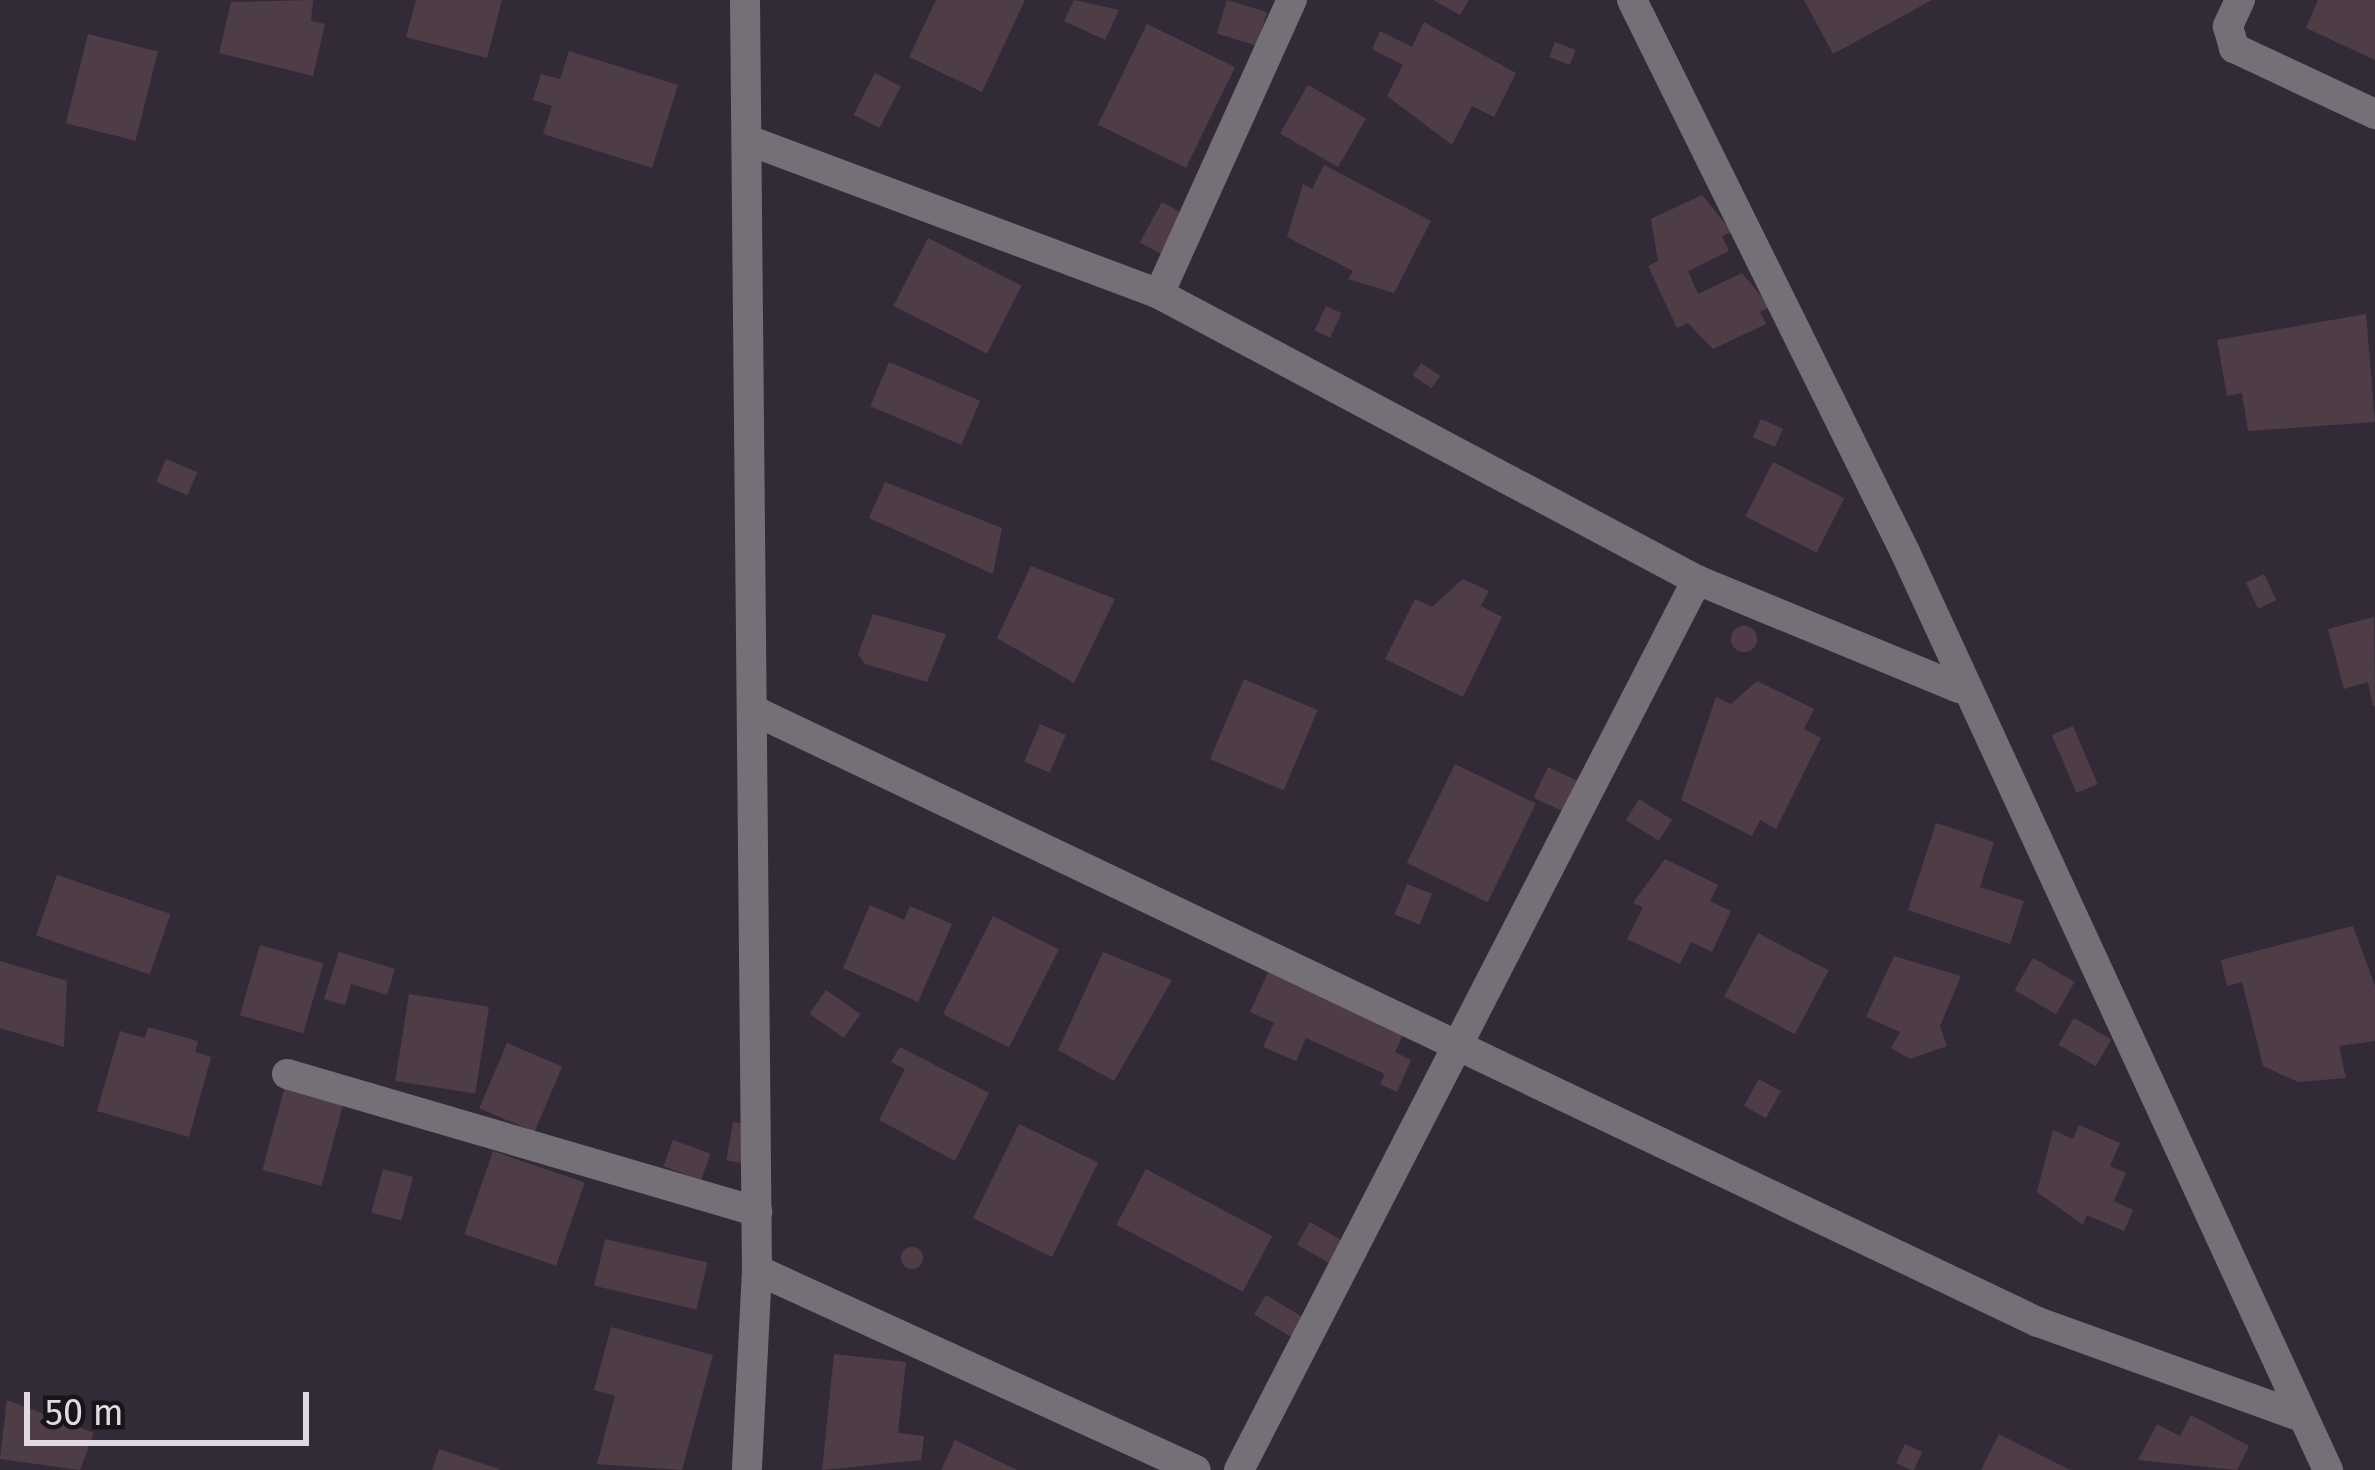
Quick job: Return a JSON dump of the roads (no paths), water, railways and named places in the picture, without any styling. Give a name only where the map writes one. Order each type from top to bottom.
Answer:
[{"type":"street","points":[[745,0],[753,142],[757,1211],[746,1470]]},
{"type":"street","points":[[1159,294],[1292,0]]},
{"type":"street","points":[[1632,0],[1905,552],[1959,688],[2297,1415],[2328,1470]]},
{"type":"street","points":[[2240,0],[2228,26],[2234,48],[2375,114]]},
{"type":"street","points":[[753,142],[1159,294],[1697,580],[1959,688]]},
{"type":"street","points":[[1239,1470],[1697,580]]},
{"type":"street","points":[[755,710],[1463,1040],[2038,1322],[2297,1415]]},
{"type":"street","points":[[287,1075],[757,1211]]},
{"type":"street","points":[[757,1270],[1195,1470]]}]
